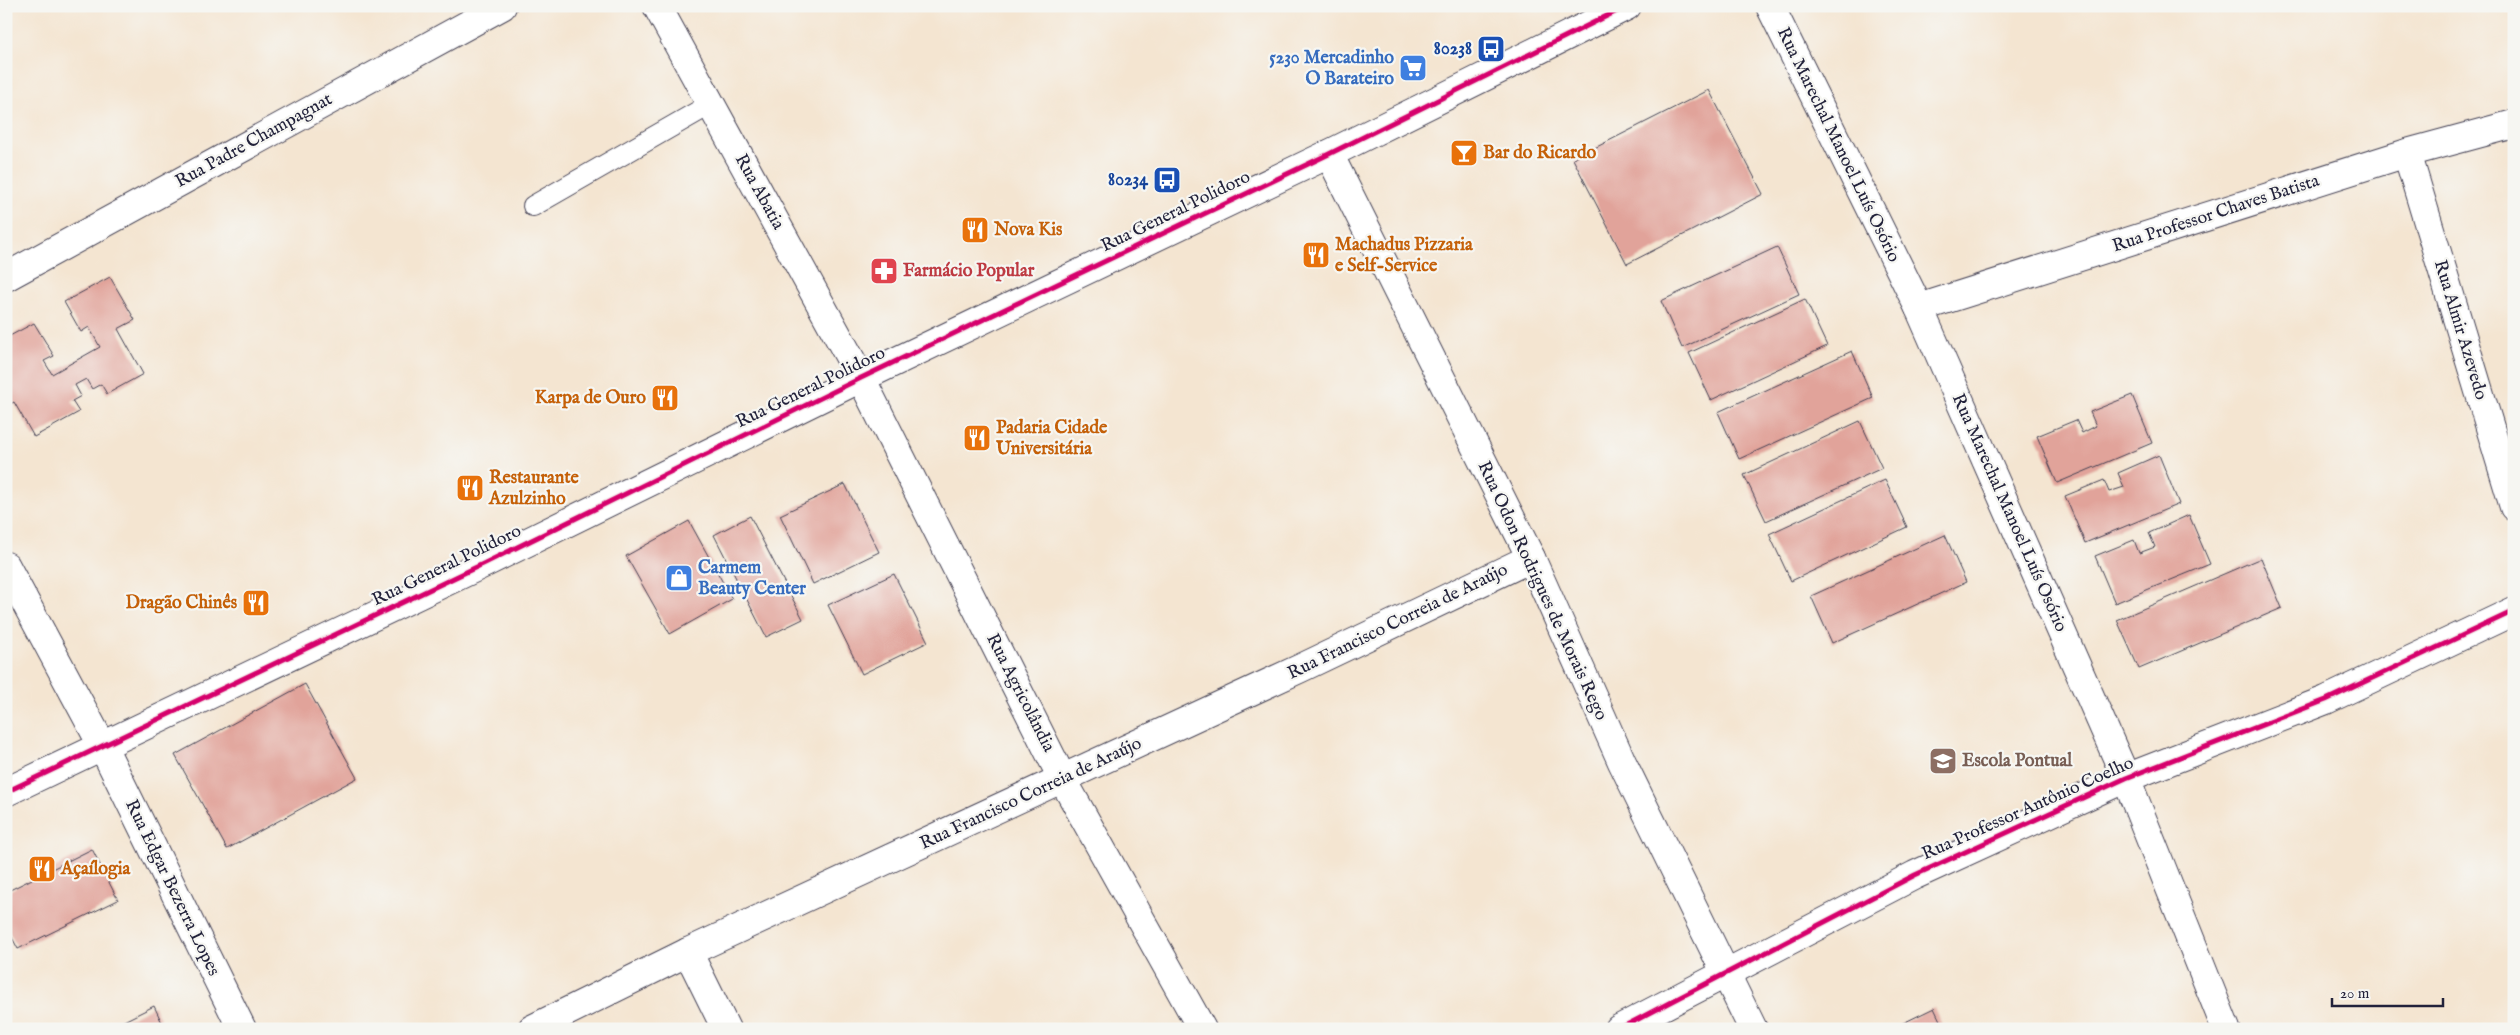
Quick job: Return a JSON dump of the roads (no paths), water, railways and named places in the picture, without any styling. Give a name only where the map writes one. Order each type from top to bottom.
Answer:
[{"type":"street","name":"Rua Padre Champagnat","points":[[6,277],[502,6]]},
{"type":"street","name":"Rua Abatia","points":[[657,6],[861,378]]},
{"type":"street","name":"Rua General Polidoro","points":[[6,792],[485,564],[861,378],[1329,154],[1627,6]]},
{"type":"street","name":"Rua Marechal Manoel Luís Osório","points":[[1770,6],[1918,308],[2126,778],[2226,1029]]},
{"type":"street","name":"Rua Professor Chaves Batista","points":[[1918,308],[2407,153],[2514,124]]},
{"type":"street","name":"Rua Almir Azevedo","points":[[2407,153],[2514,507]]},
{"type":"street","name":"Rua Odon Rodrigues de Morais Rego","points":[[1329,154],[1531,558],[1622,762],[1753,1029]]},
{"type":"street","name":"Rua Agricolândia","points":[[861,378],[1063,780],[1202,1029]]},
{"type":"street","name":"Rua Francisco Correia de Araújo","points":[[532,1029],[688,952],[1063,780],[1531,558]]},
{"type":"street","name":"Rua Edgar Bezerra Lopes","points":[[6,566],[103,747],[242,1029]]},
{"type":"street","name":"Rua Professor Antônio Coelho","points":[[1619,1029],[1914,875],[2126,778],[2326,700],[2514,611]]},
{"type":"street","points":[[688,952],[726,1029]]},
{"type":"lane","points":[[533,206],[711,104]]},
{"type":"place","name":"80238","points":[[1491,49]]},
{"type":"place","name":"5230 Mercadinho O Barateiro","points":[[1413,68]]},
{"type":"place","name":"Bar do Ricardo","points":[[1464,153]]},
{"type":"place","name":"80234","points":[[1167,180]]},
{"type":"place","name":"Nova Kis","points":[[975,230]]},
{"type":"place","name":"Machadus Pizzaria e Self-Service","points":[[1316,255]]},
{"type":"place","name":"Farmácio Popular","points":[[884,271]]},
{"type":"place","name":"Karpa de Ouro","points":[[665,398]]},
{"type":"place","name":"Padaria Cidade Universitária","points":[[977,438]]},
{"type":"place","name":"Restaurante Azulzinho","points":[[470,488]]},
{"type":"place","name":"Carmem Beauty Center","points":[[679,578]]},
{"type":"place","name":"Dragão Chinês","points":[[256,603]]},
{"type":"place","name":"Escola Pontual","points":[[1943,761]]},
{"type":"place","name":"Açaílogia","points":[[42,869]]}]
